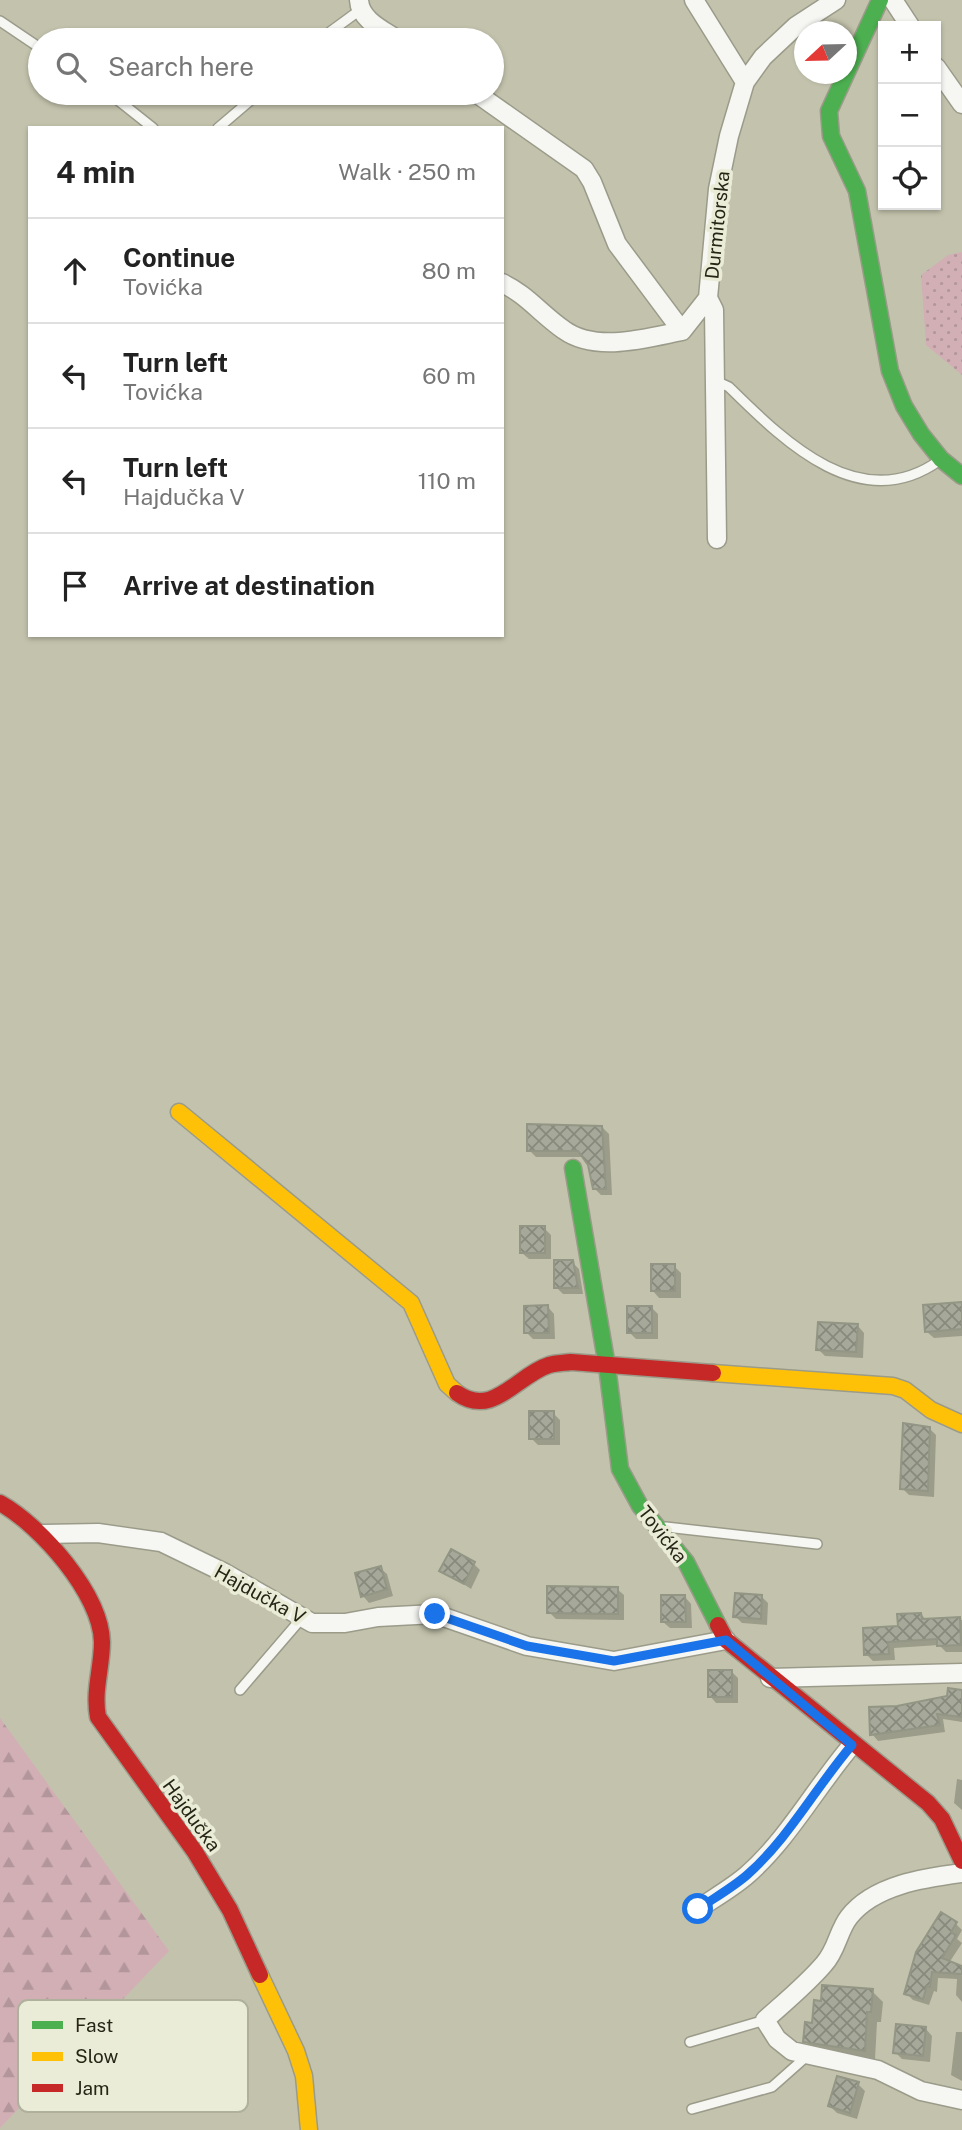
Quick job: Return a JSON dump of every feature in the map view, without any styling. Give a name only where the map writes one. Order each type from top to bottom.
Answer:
[{"type":"street","points":[[694,0],[745,82]]},
{"type":"street","name":"Durmitorska","points":[[682,331],[708,298],[718,189],[729,136],[745,82],[763,57],[796,26],[836,0]]},
{"type":"street","points":[[880,0],[829,111],[831,136],[857,191],[890,371],[904,407],[942,459],[962,475]]},
{"type":"street","points":[[894,0],[907,21]]},
{"type":"street","points":[[360,5],[367,19],[380,28]]},
{"type":"street","points":[[941,73],[962,104]]},
{"type":"street","points":[[494,105],[577,161],[592,182],[617,244],[682,331],[616,341],[578,337],[565,331],[541,309],[504,284]]},
{"type":"street","points":[[708,298],[714,310],[717,538]]},
{"type":"street","points":[[179,1112],[411,1303],[447,1384],[467,1399],[483,1401],[499,1397],[548,1365],[571,1362],[893,1387],[905,1390],[931,1410],[962,1424]]},
{"type":"street","name":"Tovićka","points":[[573,1168],[607,1366],[620,1469],[640,1506],[686,1562],[726,1640],[852,1745],[947,1819],[962,1861]]},
{"type":"street","name":"Hajdučka","points":[[0,1503],[43,1534],[90,1601],[98,1619],[101,1650],[93,1702],[98,1717],[195,1852],[230,1910],[296,2051],[304,2076],[309,2130]]},
{"type":"street","name":"Hajdučka V","points":[[43,1534],[98,1533],[161,1542],[225,1573],[300,1619],[312,1623],[345,1623],[378,1617],[435,1614],[527,1646],[614,1661],[726,1640]]},
{"type":"street","points":[[770,1678],[962,1674]]},
{"type":"street","points":[[698,1909],[746,1875],[783,1837],[825,1777],[852,1745]]},
{"type":"street","points":[[962,1872],[901,1885],[863,1902],[847,1919],[838,1945],[825,1964],[765,2020],[777,2039],[792,2051],[878,2070],[922,2091],[962,2100]]},
{"type":"lane","points":[[333,28],[360,5]]},
{"type":"lane","points":[[0,21],[28,40]]},
{"type":"lane","points":[[124,105],[150,126]]},
{"type":"lane","points":[[220,126],[244,105]]},
{"type":"lane","points":[[716,381],[729,387],[805,456],[833,471],[864,478],[896,477],[925,469],[942,459]]},
{"type":"lane","points":[[655,1526],[817,1544]]},
{"type":"lane","points":[[240,1690],[300,1619]]},
{"type":"lane","points":[[690,2042],[765,2020]]},
{"type":"lane","points":[[692,2109],[772,2087],[807,2056]]},
{"type":"green space","points":[[962,252],[962,375],[926,345],[921,275],[948,255]]},
{"type":"green space","points":[[0,1718],[169,1951],[122,2000],[18,2000],[18,2109],[0,2128]]},
{"type":"building","points":[[527,1124],[602,1126],[606,1189],[593,1189],[588,1165],[578,1151],[527,1151]]},
{"type":"building","points":[[520,1226],[545,1226],[545,1253],[520,1253]]},
{"type":"building","points":[[554,1260],[573,1260],[578,1288],[554,1288]]},
{"type":"building","points":[[651,1264],[675,1264],[675,1291],[651,1291]]},
{"type":"building","points":[[962,1302],[962,1329],[925,1332],[923,1305]]},
{"type":"building","points":[[548,1305],[549,1333],[524,1333],[524,1306]]},
{"type":"building","points":[[627,1306],[652,1306],[652,1333],[627,1333]]},
{"type":"building","points":[[818,1322],[858,1324],[856,1352],[816,1350]]},
{"type":"building","points":[[529,1411],[554,1411],[554,1439],[529,1439]]},
{"type":"building","points":[[903,1423],[930,1427],[928,1491],[900,1489]]},
{"type":"building","points":[[451,1549],[475,1562],[464,1584],[439,1571]]},
{"type":"building","points":[[381,1566],[387,1589],[361,1597],[355,1573]]},
{"type":"building","points":[[547,1586],[618,1587],[618,1614],[547,1613]]},
{"type":"building","points":[[735,1593],[762,1595],[761,1619],[733,1617]]},
{"type":"building","points":[[661,1595],[685,1595],[686,1622],[661,1622]]},
{"type":"building","points":[[921,1613],[922,1619],[960,1617],[961,1645],[937,1646],[937,1639],[888,1642],[889,1654],[864,1655],[863,1628],[898,1626],[897,1614]]},
{"type":"building","points":[[708,1670],[732,1670],[732,1697],[708,1697]]},
{"type":"building","points":[[948,1688],[962,1690],[962,1717],[937,1714],[940,1725],[870,1735],[869,1707],[897,1706],[947,1696]]},
{"type":"building","points":[[941,1912],[957,1922],[951,1932],[956,1935],[942,1958],[962,1966],[962,1974],[932,1972],[930,1987],[927,1986],[923,1999],[904,1994],[916,1952]]},
{"type":"building","points":[[822,1985],[873,1989],[871,2012],[867,2012],[865,2051],[803,2042],[805,2022],[812,2023],[814,2000],[821,2001]]},
{"type":"building","points":[[896,2024],[926,2027],[923,2056],[893,2053]]},
{"type":"building","points":[[837,2076],[859,2082],[850,2113],[828,2106]]},
{"type":"traffic: fast","points":[[880,0],[829,111],[831,136],[857,191],[890,371],[904,406],[921,434],[941,459],[962,476]]},
{"type":"traffic: fast","points":[[573,1168],[607,1366],[620,1469],[640,1506],[686,1562],[718,1625]]},
{"type":"traffic: slow","points":[[179,1112],[411,1303],[447,1384],[457,1393]]},
{"type":"traffic: slow","points":[[713,1373],[893,1386],[905,1390],[931,1410],[962,1424]]},
{"type":"traffic: slow","points":[[260,1975],[296,2051],[304,2076],[309,2130]]},
{"type":"traffic: jam","points":[[457,1393],[470,1400],[482,1401],[504,1392],[537,1370],[552,1364],[571,1362],[713,1373]]},
{"type":"traffic: jam","points":[[0,1503],[33,1527],[66,1563],[80,1583],[99,1623],[102,1642],[98,1717],[195,1852],[230,1910],[260,1975]]},
{"type":"traffic: jam","points":[[718,1625],[726,1640],[928,1803],[942,1819],[962,1861]]},
{"type":"route","points":[[435,1614],[527,1646],[614,1661],[726,1640],[852,1745],[825,1777],[783,1837],[746,1875],[698,1909]]}]
